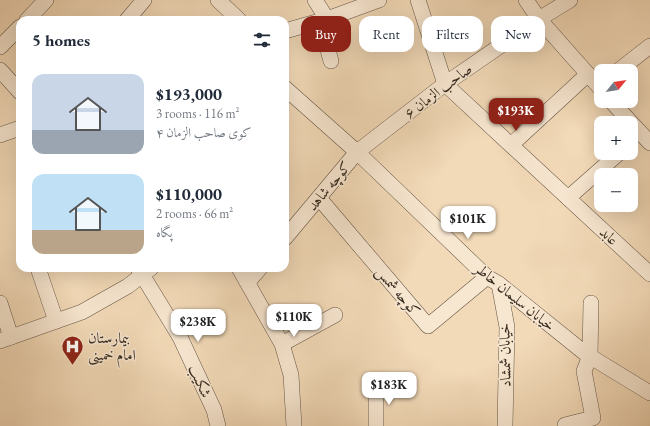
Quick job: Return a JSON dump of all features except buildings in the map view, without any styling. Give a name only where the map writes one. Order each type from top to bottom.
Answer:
[{"type":"street","points":[[30,16],[46,0]]},
{"type":"street","points":[[130,16],[144,0]]},
{"type":"street","points":[[218,0],[235,16]]},
{"type":"street","points":[[315,0],[321,16]]},
{"type":"street","points":[[334,16],[380,0]]},
{"type":"street","points":[[418,0],[445,84]]},
{"type":"street","points":[[526,0],[537,16]]},
{"type":"street","name":"صاحب الزمان ۶","points":[[544,16],[570,0]]},
{"type":"street","points":[[289,30],[301,26]]},
{"type":"street","points":[[545,26],[594,80]]},
{"type":"street","points":[[0,47],[16,31]]},
{"type":"street","points":[[627,64],[650,46]]},
{"type":"street","points":[[329,52],[331,61]]},
{"type":"street","name":"صاحب الزمان ۶","points":[[357,152],[445,84],[491,52]]},
{"type":"street","points":[[0,70],[16,88]]},
{"type":"street","points":[[511,145],[588,74]]},
{"type":"street","name":"عابد","points":[[445,84],[650,274]]},
{"type":"street","name":"خیابان سلیمان خاطر","points":[[289,92],[357,152],[493,281],[590,356],[650,393]]},
{"type":"street","points":[[617,108],[641,139]]},
{"type":"street","points":[[0,135],[16,129]]},
{"type":"street","name":"کوچه شاهد","points":[[289,233],[357,152]]},
{"type":"street","points":[[568,198],[611,160]]},
{"type":"street","name":"کوچه شمس","points":[[318,198],[428,326],[493,281]]},
{"type":"street","points":[[39,272],[56,321]]},
{"type":"street","points":[[0,303],[15,339],[56,321],[82,312],[128,286],[142,272]]},
{"type":"street","name":"شکیب","points":[[145,272],[180,338],[214,410],[218,426]]},
{"type":"street","points":[[242,272],[282,344],[291,375],[294,426]]},
{"type":"street","points":[[248,282],[257,272]]},
{"type":"street","name":"خیابان شمشاد","points":[[493,281],[507,327],[505,426]]},
{"type":"street","points":[[565,425],[593,418],[584,371],[590,356],[591,303]]},
{"type":"street","points":[[282,344],[335,315]]},
{"type":"street","points":[[376,387],[376,426]]},
{"type":"place","name":"بیمارستان امام خمینی","points":[[73,366]]}]
